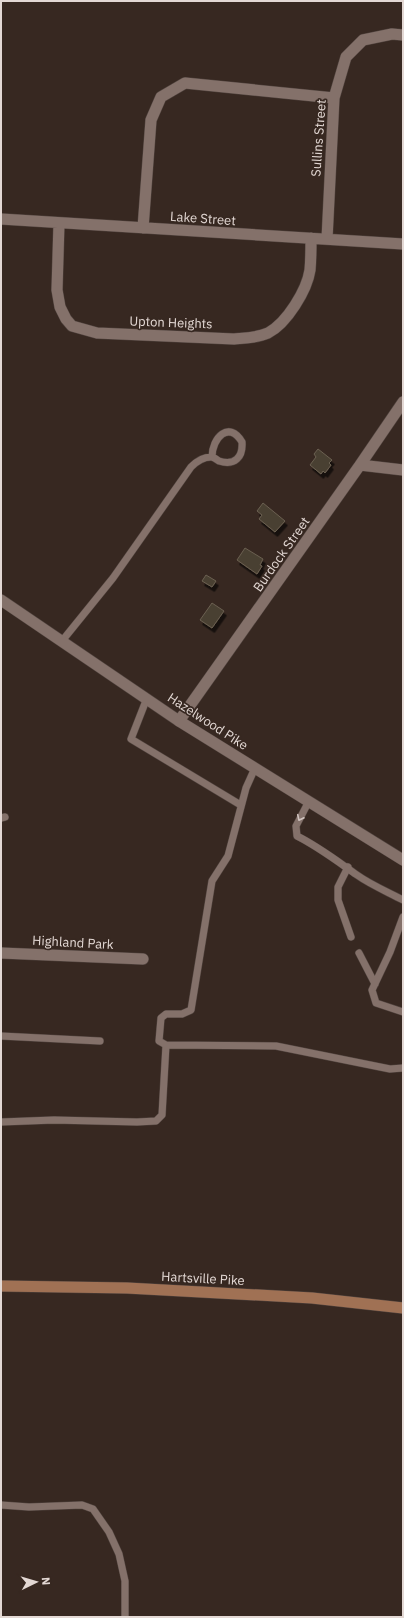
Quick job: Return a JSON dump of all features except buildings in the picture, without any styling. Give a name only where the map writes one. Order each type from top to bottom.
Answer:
[{"type":"main road","name":"Hartsville Pike","points":[[1,1286],[127,1288],[312,1298],[403,1308]]},
{"type":"street","name":"Sullins Street","points":[[327,239],[334,98],[346,57],[363,40],[392,34],[403,35]]},
{"type":"street","points":[[143,228],[151,120],[161,97],[185,82],[334,98]]},
{"type":"street","name":"Lake Street","points":[[1,219],[403,244]]},
{"type":"street","name":"Upton Heights","points":[[59,223],[57,290],[60,307],[66,320],[72,326],[97,333],[234,339],[252,338],[268,333],[290,313],[306,284],[310,271],[311,238]]},
{"type":"street","name":"Burdock Street","points":[[180,721],[403,402]]},
{"type":"street","points":[[360,465],[403,470]]},
{"type":"street","name":"Hazelwood Pike","points":[[1,600],[180,721],[403,860]]},
{"type":"street","name":"Highland Park","points":[[1,953],[143,959]]},
{"type":"lane","points":[[62,641],[113,578],[191,467],[198,461],[212,457],[227,463],[233,462],[239,459],[242,454],[242,442],[235,434],[228,432],[222,434],[218,437],[214,444],[212,457]]},
{"type":"lane","points":[[147,698],[131,739],[239,804],[242,803]]},
{"type":"lane","points":[[255,768],[242,803],[228,856],[212,881],[191,1010],[182,1014],[166,1014],[161,1018],[159,1041],[166,1045],[276,1046],[390,1069],[403,1068]]},
{"type":"lane","points":[[309,801],[296,826],[297,836],[311,842],[348,867],[357,875],[403,900]]},
{"type":"lane","points":[[348,867],[338,887],[338,900],[351,937]]},
{"type":"lane","points":[[403,917],[372,990],[376,1003],[403,1012]]},
{"type":"lane","points":[[359,953],[375,984]]},
{"type":"lane","points":[[1,1036],[100,1040]]},
{"type":"lane","points":[[1,1122],[54,1120],[137,1122],[156,1120],[162,1115],[166,1045]]},
{"type":"lane","points":[[1,1505],[29,1507],[82,1505],[93,1509],[109,1532],[119,1554],[126,1581],[125,1617]]}]
